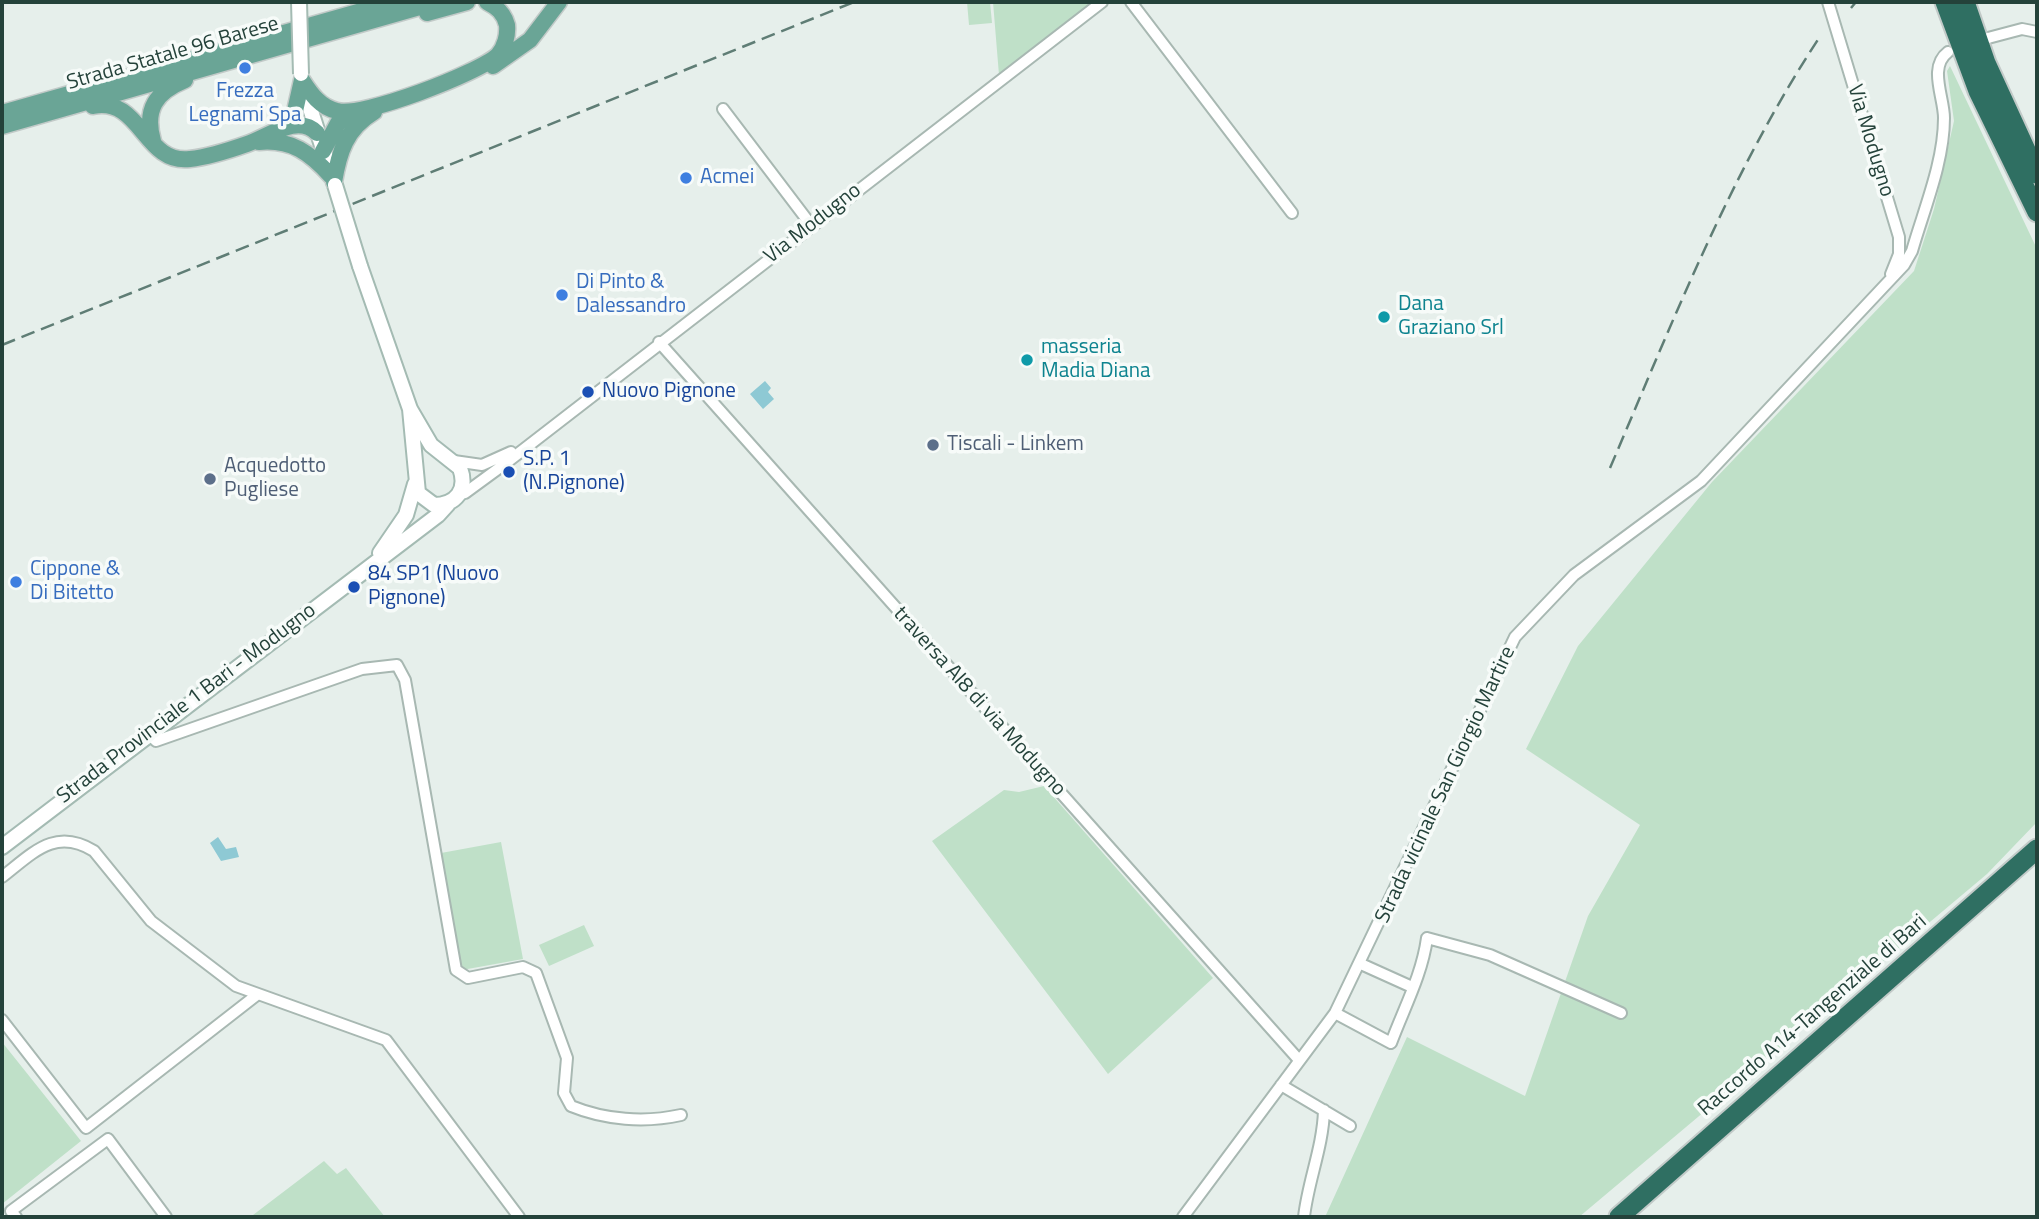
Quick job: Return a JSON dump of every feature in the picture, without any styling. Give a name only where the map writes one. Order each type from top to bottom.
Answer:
[{"type":"highway","points":[[1945,2],[1978,91],[2037,212]]},
{"type":"highway","points":[[1965,2],[1986,63],[2037,174]]},
{"type":"highway","points":[[1986,63],[2004,81],[2037,154]]},
{"type":"highway","name":"Raccordo A14-Tangenziale di Bari","points":[[1619,1217],[2037,849]]},
{"type":"highway","name":"Raccordo A14-Tangenziale di Bari","points":[[1638,1217],[2037,866]]},
{"type":"main road","name":"Strada Statale 96 Barese","points":[[2,114],[393,2]]},
{"type":"main road","name":"Strada Statale 96 Barese","points":[[2,126],[437,2]]},
{"type":"main road","points":[[373,20],[417,15],[467,2]]},
{"type":"main road","points":[[323,151],[338,123],[356,112],[390,103],[463,74],[494,58],[506,40],[507,29],[502,13],[487,2]]},
{"type":"main road","points":[[463,74],[489,68],[510,57],[539,30],[559,2]]},
{"type":"main road","points":[[153,143],[149,113],[160,93],[188,79],[234,66],[284,44]]},
{"type":"main road","points":[[301,77],[318,101],[330,109],[356,112]]},
{"type":"main road","points":[[279,130],[295,111],[301,77]]},
{"type":"main road","points":[[333,181],[339,154],[349,133],[362,120],[390,103]]},
{"type":"main road","points":[[2,126],[106,104],[130,114],[164,153],[184,159],[250,143],[279,130],[302,125],[317,133]]},
{"type":"main road","points":[[250,143],[278,142],[294,145],[315,158],[333,181]]},
{"type":"street","points":[[299,2],[301,77],[360,266],[410,409],[424,437],[449,459],[463,477],[460,494],[448,504],[434,505],[424,500],[416,479],[410,409]]},
{"type":"street","name":"Via Modugno","points":[[460,494],[475,486],[523,446],[1102,2]]},
{"type":"street","points":[[1131,2],[1292,213]]},
{"type":"street","name":"Via Modugno","points":[[1828,2],[1899,237],[1899,254],[1888,281]]},
{"type":"street","points":[[1989,38],[2022,29],[2037,32]]},
{"type":"street","name":"Strada vicinale San Giorgio Martire","points":[[1183,1217],[1335,1013],[1361,964],[1516,637],[1547,601],[1589,562],[1701,481],[1905,265],[1912,251],[1942,139],[1944,106],[1938,66],[1940,59],[1948,52]]},
{"type":"street","points":[[723,109],[811,225]]},
{"type":"street","name":"traversa AI8 di via Modugno","points":[[659,342],[1299,1060]]},
{"type":"street","name":"Via Modugno","points":[[449,459],[482,465],[523,446]]},
{"type":"street","points":[[416,479],[428,460],[449,459]]},
{"type":"street","name":"Strada Provinciale 1 Bari - Modugno","points":[[372,562],[397,530],[416,479]]},
{"type":"street","name":"Strada Provinciale 1 Bari - Modugno","points":[[2,847],[372,562],[438,515],[448,504]]},
{"type":"street","points":[[149,734],[156,741],[362,669],[397,665],[405,680],[456,970],[468,978],[523,967],[536,973],[567,1058],[564,1093],[572,1106],[626,1119],[657,1119],[681,1115]]},
{"type":"street","points":[[2,877],[51,842],[74,841],[84,845],[94,851],[151,921],[236,986],[386,1040],[519,1217]]},
{"type":"street","points":[[1335,1013],[1391,1043],[1412,987],[1423,967],[1427,938],[1490,954],[1621,1013]]},
{"type":"street","points":[[1361,964],[1412,987]]},
{"type":"street","points":[[2,1020],[86,1128],[258,994]]},
{"type":"street","points":[[1281,1085],[1350,1126]]},
{"type":"street","points":[[1304,1217],[1307,1194],[1323,1133],[1324,1110]]},
{"type":"street","points":[[14,1214],[108,1139],[166,1217]]},
{"type":"green space","points":[[967,2],[990,2],[992,23],[969,25]]},
{"type":"green space","points":[[993,2],[1095,2],[999,75]]},
{"type":"green space","points":[[1950,66],[2037,249],[2037,822],[1987,874],[1579,1217],[1325,1217],[1407,1037],[1525,1096],[1588,916],[1640,825],[1526,749],[1578,646],[1712,482],[1914,271],[1934,209],[1954,121],[1947,71]]},
{"type":"green space","points":[[1044,786],[1213,978],[1108,1074],[932,841],[1004,790],[1019,792]]},
{"type":"green space","points":[[501,842],[523,959],[462,970],[441,853]]},
{"type":"green space","points":[[584,925],[594,946],[549,966],[539,945]]},
{"type":"green space","points":[[2,1042],[81,1141],[2,1204]]},
{"type":"green space","points":[[324,1161],[337,1174],[346,1168],[385,1217],[254,1217],[253,1215]]},
{"type":"water","points":[[765,381],[771,388],[768,392],[774,399],[763,409],[750,394]]},
{"type":"water","points":[[218,837],[226,849],[236,847],[239,857],[221,861],[210,843]]},
{"type":"railway","points":[[2,345],[854,2]]},
{"type":"railway","points":[[1851,8],[1856,2]]},
{"type":"railway","points":[[1610,468],[1731,194],[1787,89],[1819,38]]},
{"type":"place","name":"Frezza Legnami Spa","points":[[245,68]]},
{"type":"place","name":"Acmei","points":[[686,178]]},
{"type":"place","name":"Di Pinto & Dalessandro","points":[[562,295]]},
{"type":"place","name":"Dana Graziano Srl","points":[[1384,317]]},
{"type":"place","name":"masseria Madia Diana","points":[[1027,360]]},
{"type":"place","name":"Nuovo Pignone","points":[[588,392]]},
{"type":"place","name":"Tiscali - Linkem","points":[[933,445]]},
{"type":"place","name":"S.P. 1 (N.Pignone)","points":[[509,472]]},
{"type":"place","name":"Acquedotto Pugliese","points":[[210,479]]},
{"type":"place","name":"Cippone & Di Bitetto","points":[[16,582]]},
{"type":"place","name":"84 SP1 (Nuovo Pignone)","points":[[354,587]]}]
